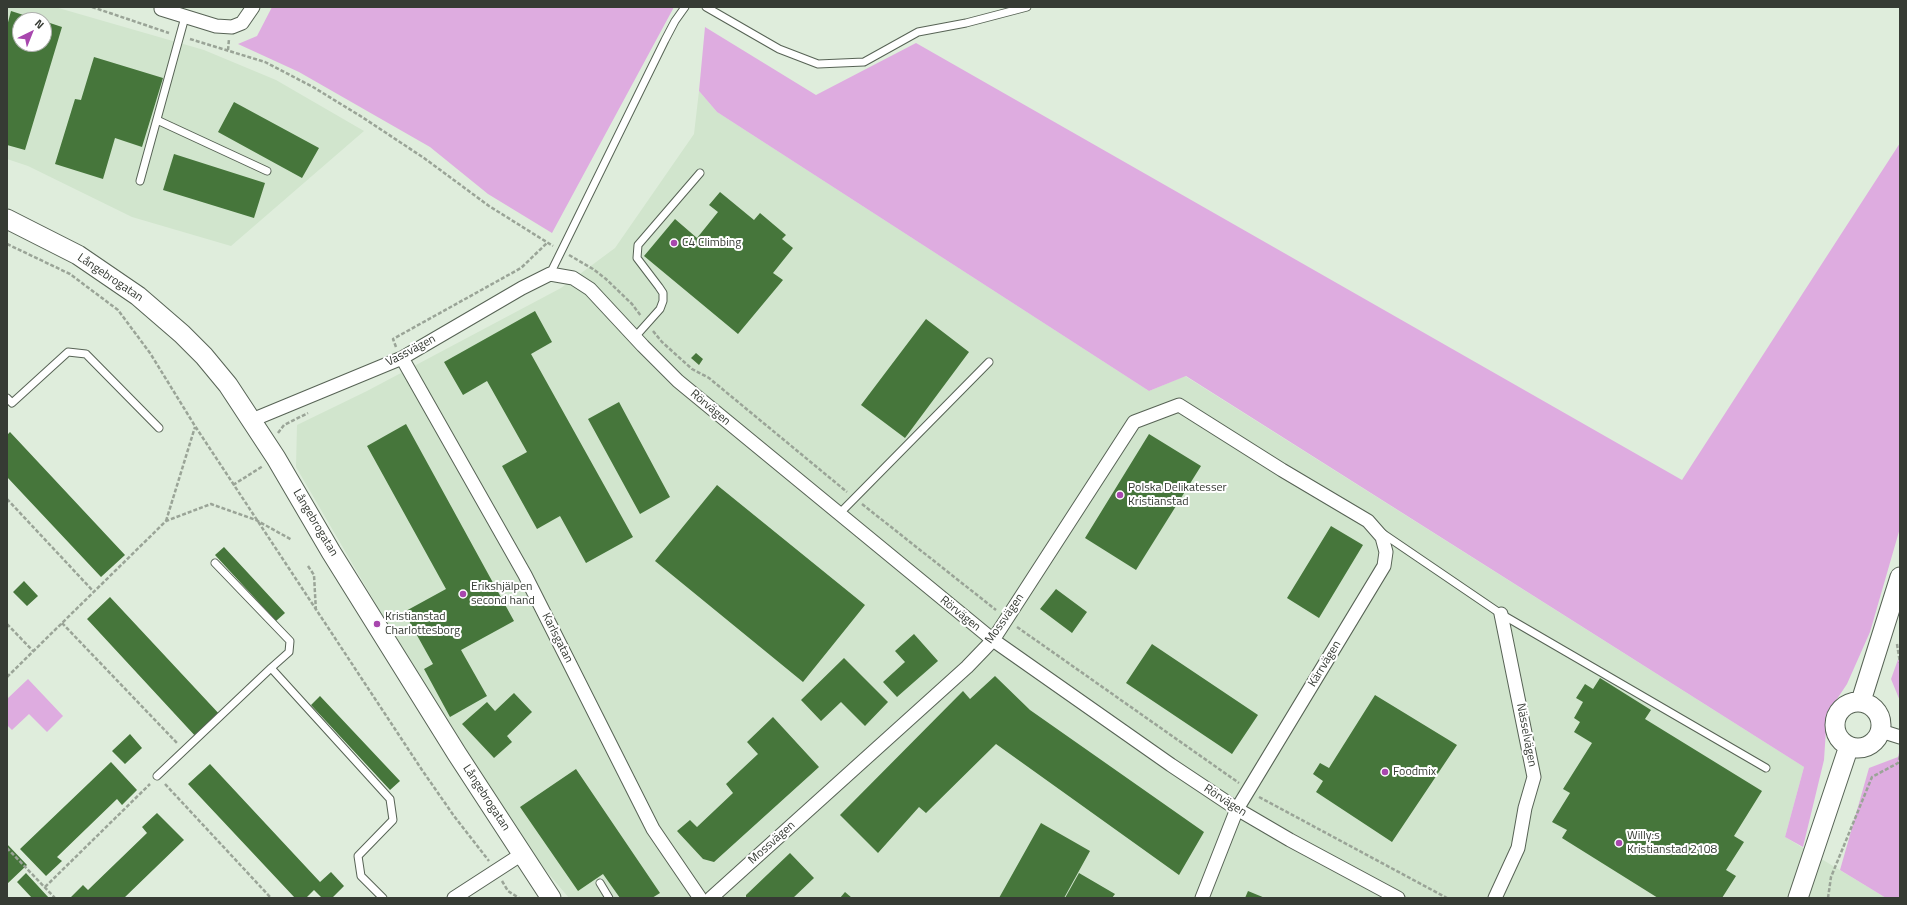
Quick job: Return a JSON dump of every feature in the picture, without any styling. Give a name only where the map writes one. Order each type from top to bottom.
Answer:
[{"type":"main road","name":"Långebrogatan","points":[[7,219],[78,256],[144,300],[182,334],[204,356],[228,384],[252,420],[457,754],[551,898]]},
{"type":"main road","points":[[1861,701],[1900,577]]},
{"type":"main road","points":[[1861,701],[1868,703],[1878,712],[1880,718],[1880,731],[1878,737],[1868,746],[1862,748],[1849,746],[1840,739],[1837,734],[1835,729],[1835,718],[1841,709],[1850,702],[1861,701]]},
{"type":"main road","points":[[1798,898],[1849,746]]},
{"type":"main road","points":[[1809,898],[1834,790]]},
{"type":"street","points":[[160,8],[216,26],[235,27],[242,23],[253,7]]},
{"type":"street","name":"Vassvägen","points":[[252,420],[402,358],[522,288],[550,274]]},
{"type":"street","name":"Rörvägen","points":[[550,274],[564,276],[580,281],[590,289],[678,380],[993,640],[1164,761],[1237,809],[1290,840],[1398,898]]},
{"type":"street","name":"Karlsgatan","points":[[402,358],[525,575],[653,829],[700,898]]},
{"type":"street","name":"Mossvägen","points":[[712,898],[967,667],[993,640],[1134,422],[1179,406],[1282,470]]},
{"type":"street","name":"Kärrvägen","points":[[1202,898],[1237,809],[1384,566],[1386,552],[1382,536],[1368,521],[1282,470]]},
{"type":"street","name":"Nässelvägen","points":[[1495,898],[1518,848],[1525,808],[1534,777],[1501,614]]},
{"type":"street","points":[[1880,731],[1900,737]]},
{"type":"street","points":[[454,898],[522,854]]},
{"type":"lane","points":[[550,274],[671,27],[685,7]]},
{"type":"lane","points":[[706,7],[779,49],[818,64],[864,62],[918,32],[966,23],[1027,7]]},
{"type":"lane","points":[[140,182],[185,17]]},
{"type":"lane","points":[[157,120],[267,171]]},
{"type":"lane","points":[[635,337],[660,309],[663,301],[663,294],[637,258],[638,246],[700,173]]},
{"type":"lane","points":[[9,403],[68,352],[86,354],[159,428]]},
{"type":"lane","points":[[839,514],[989,362]]},
{"type":"lane","points":[[1375,528],[1501,614],[1766,768]]},
{"type":"lane","points":[[158,776],[289,652],[290,641],[215,563]]},
{"type":"lane","points":[[271,668],[390,799],[393,820],[358,856],[361,876],[383,898]]},
{"type":"lane","points":[[600,883],[609,898]]},
{"type":"path","points":[[92,7],[265,62],[313,87],[424,158],[489,206],[593,269],[606,279],[632,304],[662,342],[692,369],[709,378],[1023,633],[1249,790],[1275,806],[1447,898]]},
{"type":"path","points":[[7,244],[70,274],[118,310],[150,353],[195,426],[316,612],[422,770],[508,891],[519,898]]},
{"type":"path","points":[[166,521],[195,426]]},
{"type":"path","points":[[7,499],[94,592]]},
{"type":"path","points":[[7,677],[166,521],[211,504],[256,520],[292,540]]},
{"type":"path","points":[[308,566],[314,576],[316,612]]},
{"type":"path","points":[[62,623],[184,751]]},
{"type":"path","points":[[7,624],[33,651]]},
{"type":"path","points":[[1898,639],[1897,644],[1900,663]]},
{"type":"path","points":[[1828,898],[1831,876],[1872,776],[1899,763],[1900,756]]},
{"type":"path","points":[[45,887],[158,776],[272,898]]},
{"type":"path","points":[[7,848],[55,898]]},
{"type":"shaded area","points":[[7,7],[55,7],[204,50],[276,80],[364,131],[231,246],[132,217],[28,166],[7,159]]},
{"type":"shaded area","points":[[272,7],[674,7],[552,233],[488,194],[430,147],[299,72],[238,44],[257,36]]},
{"type":"shaded area","points":[[705,27],[816,95],[916,43],[1682,480],[1900,143],[1900,528],[1870,632],[1847,684],[1827,714],[1824,760],[1803,847],[1785,837],[1804,767],[1186,376],[1149,391],[717,112],[699,91]]},
{"type":"shaded area","points":[[699,91],[717,112],[1149,391],[1185,376],[1804,767],[1785,837],[1886,898],[569,898],[542,866],[444,721],[296,467],[297,425],[367,391],[561,288],[615,248],[694,134]]},
{"type":"shaded area","points":[[1900,654],[1900,701],[1891,679]]},
{"type":"shaded area","points":[[28,679],[63,716],[47,732],[29,714],[12,730],[7,725],[7,699]]},
{"type":"shaded area","points":[[1900,748],[1900,898],[1886,898],[1840,870],[1869,768],[1898,757]]},
{"type":"building","points":[[11,11],[14,12],[12,12],[12,52],[52,52],[52,24],[62,27],[25,150],[7,145],[7,26]]},
{"type":"building","points":[[94,57],[163,78],[142,147],[115,138],[103,179],[55,164],[75,99],[81,100]]},
{"type":"building","points":[[234,102],[319,148],[302,178],[218,132]]},
{"type":"building","points":[[174,154],[265,183],[254,218],[163,190]]},
{"type":"building","points":[[720,192],[754,220],[760,213],[786,235],[782,239],[793,248],[773,273],[783,280],[738,334],[644,256],[675,219],[697,238],[718,212],[709,205]]},
{"type":"building","points":[[535,311],[552,342],[531,354],[633,537],[586,563],[560,516],[537,529],[502,466],[527,452],[487,381],[463,395],[444,362]]},
{"type":"building","points":[[926,319],[969,352],[905,438],[861,405]]},
{"type":"building","points":[[696,353],[703,359],[699,365],[691,358]]},
{"type":"building","points":[[619,402],[670,497],[640,514],[588,419]]},
{"type":"building","points":[[406,424],[514,621],[461,650],[487,696],[450,717],[424,669],[433,664],[404,612],[446,589],[367,446]]},
{"type":"building","points":[[10,432],[125,555],[101,577],[7,477],[7,435]]},
{"type":"building","points":[[1149,434],[1201,466],[1136,570],[1085,538]]},
{"type":"building","points":[[717,485],[865,605],[803,682],[655,561]]},
{"type":"building","points":[[1331,526],[1363,545],[1319,618],[1287,598]]},
{"type":"building","points":[[224,547],[285,613],[276,621],[215,555]]},
{"type":"building","points":[[24,581],[38,596],[27,606],[13,592]]},
{"type":"building","points":[[1056,589],[1087,612],[1072,633],[1040,609]]},
{"type":"building","points":[[110,597],[222,717],[198,739],[87,619]]},
{"type":"building","points":[[914,634],[938,661],[897,697],[883,682],[905,662],[895,651]]},
{"type":"building","points":[[1152,644],[1258,715],[1232,754],[1126,683]]},
{"type":"building","points":[[844,658],[888,702],[865,726],[841,702],[821,721],[801,700]]},
{"type":"building","points":[[995,676],[1030,710],[1204,832],[1179,875],[996,744],[926,813],[919,807],[878,853],[840,815],[963,691],[970,699]]},
{"type":"building","points":[[1600,678],[1651,710],[1645,719],[1762,791],[1734,836],[1744,842],[1726,870],[1736,876],[1722,898],[1658,898],[1562,838],[1567,830],[1552,822],[1570,793],[1563,789],[1592,743],[1574,732],[1580,722],[1574,718],[1583,702],[1576,698],[1585,684],[1593,689]]},
{"type":"building","points":[[514,693],[532,712],[507,736],[512,742],[494,758],[462,724],[487,702],[495,711]]},
{"type":"building","points":[[1375,695],[1457,745],[1392,842],[1316,792],[1323,781],[1313,774],[1320,763],[1329,768]]},
{"type":"building","points":[[320,696],[400,781],[390,790],[311,705]]},
{"type":"building","points":[[773,717],[819,767],[714,862],[703,859],[677,831],[690,820],[697,827],[733,793],[726,784],[758,754],[747,742]]},
{"type":"building","points":[[130,734],[142,748],[125,764],[112,751]]},
{"type":"building","points":[[111,762],[137,790],[122,805],[117,799],[57,857],[62,861],[46,876],[20,849]]},
{"type":"building","points":[[210,764],[320,882],[331,872],[344,886],[332,898],[322,898],[314,890],[306,898],[295,898],[188,784]]},
{"type":"building","points":[[576,769],[660,893],[652,898],[620,898],[603,874],[578,891],[520,807]]},
{"type":"building","points":[[157,813],[184,840],[124,898],[70,898],[83,885],[88,890],[147,833],[142,827]]},
{"type":"building","points":[[1041,823],[1090,851],[1064,898],[999,898]]},
{"type":"building","points":[[7,844],[27,865],[7,884]]},
{"type":"building","points":[[790,853],[814,878],[793,898],[746,898],[746,895]]},
{"type":"building","points":[[26,873],[49,898],[32,898],[17,882]]},
{"type":"building","points":[[1079,873],[1115,894],[1112,898],[1065,898]]},
{"type":"building","points":[[1248,891],[1265,898],[1245,898]]},
{"type":"building","points":[[845,892],[852,898],[840,898]]},
{"type":"place","name":"C4 Climbing","points":[[674,243]]},
{"type":"place","name":"Polska Delikatesser Kristianstad","points":[[1120,495]]},
{"type":"place","name":"Erikshjälpen second hand","points":[[463,594]]},
{"type":"place","name":"Kristianstad Charlottesborg","points":[[377,624]]},
{"type":"place","name":"Foodmix","points":[[1385,772]]},
{"type":"place","name":"Willy:s Kristianstad 2108","points":[[1619,843]]}]
